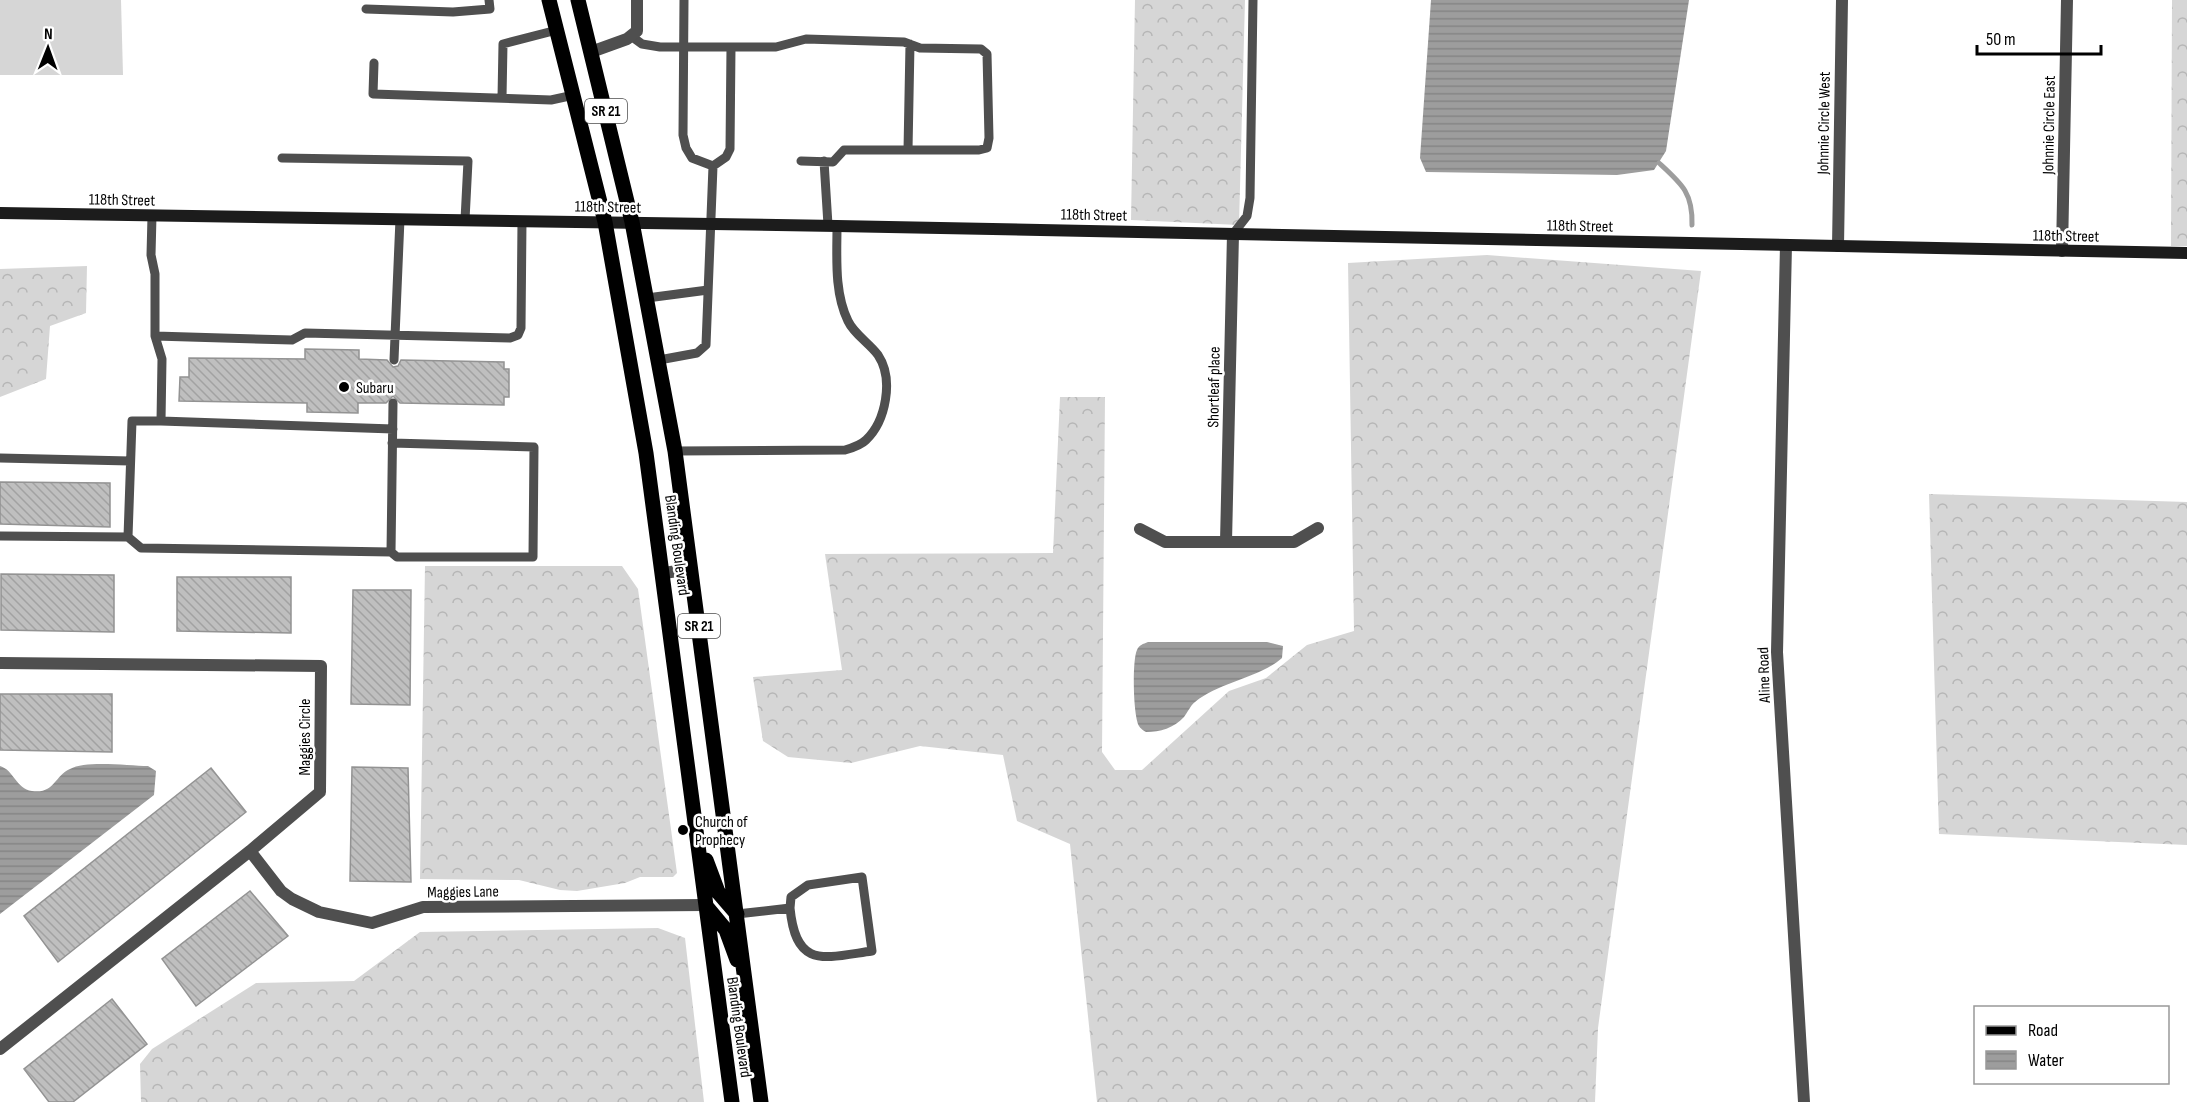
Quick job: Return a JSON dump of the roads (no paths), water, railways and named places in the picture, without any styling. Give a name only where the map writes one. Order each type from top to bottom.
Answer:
[{"type":"main road","name":"Blanding Boulevard","points":[[549,0],[605,222],[646,453],[664,573],[732,1102]]},
{"type":"main road","name":"Blanding Boulevard","points":[[578,0],[632,222],[675,451],[761,1102]]},
{"type":"main road","points":[[697,836],[718,892],[737,914]]},
{"type":"main road","points":[[705,905],[726,930],[746,985]]},
{"type":"street","points":[[591,52],[631,36],[637,31],[637,0]]},
{"type":"street","name":"Johnnie Circle West","points":[[1838,246],[1842,0]]},
{"type":"street","name":"Johnnie Circle East","points":[[2062,251],[2067,0]]},
{"type":"street","name":"118th Street","points":[[0,213],[632,222],[2187,253]]},
{"type":"street","name":"Shortleaf place","points":[[1226,542],[1233,234]]},
{"type":"street","name":"Aline Road","points":[[1786,245],[1777,652],[1804,1102]]},
{"type":"street","points":[[1140,529],[1165,542],[1294,543],[1318,528]]},
{"type":"street","points":[[664,573],[691,568]]},
{"type":"street","name":"Maggies Circle","points":[[0,663],[321,666],[320,792],[250,851],[0,1049]]},
{"type":"street","name":"Maggies Lane","points":[[250,851],[281,891],[292,899],[319,912],[372,923],[423,907],[705,905]]},
{"type":"lane","points":[[366,9],[453,12],[490,9],[489,0]]},
{"type":"lane","points":[[684,0],[683,135],[692,159],[713,166]]},
{"type":"lane","points":[[1233,234],[1247,216],[1250,198],[1253,0]]},
{"type":"lane","points":[[502,98],[503,44],[557,30]]},
{"type":"lane","points":[[631,36],[642,44],[684,48],[776,47],[806,39],[910,44],[920,48],[981,49],[987,54],[989,138],[987,148],[979,150],[844,150],[833,162],[801,161]]},
{"type":"lane","points":[[908,150],[910,44]]},
{"type":"lane","points":[[713,166],[726,157],[730,149],[732,47]]},
{"type":"lane","points":[[374,63],[373,94],[551,100],[574,95]]},
{"type":"lane","points":[[282,158],[468,161],[465,220]]},
{"type":"lane","points":[[675,451],[845,450],[865,442],[877,427],[885,403],[887,380],[879,357],[848,323],[840,300],[824,161]]},
{"type":"lane","points":[[659,360],[703,350],[706,345],[713,166]]},
{"type":"lane","points":[[152,216],[151,255],[155,274],[155,336],[162,359],[160,421]]},
{"type":"lane","points":[[394,360],[400,219]]},
{"type":"lane","points":[[155,336],[292,340],[305,333],[395,333],[510,338],[518,335],[521,328],[522,221]]},
{"type":"lane","points":[[647,298],[708,290]]},
{"type":"lane","points":[[391,552],[393,403]]},
{"type":"lane","points":[[128,537],[132,421],[393,429]]},
{"type":"lane","points":[[0,536],[128,537],[141,548],[391,552],[397,557],[533,557],[534,447],[392,443]]},
{"type":"lane","points":[[0,458],[130,461]]},
{"type":"lane","points":[[862,877],[872,951],[826,958],[807,952],[799,945],[792,930],[790,908],[791,897],[808,885],[862,877]]},
{"type":"lane","points":[[737,914],[790,908]]},
{"type":"water","points":[[1431,0],[1689,0],[1666,151],[1654,170],[1617,175],[1426,172],[1420,158]]},
{"type":"water","points":[[1148,642],[1267,642],[1283,646],[1282,658],[1273,665],[1205,695],[1171,727],[1146,732],[1137,720],[1134,676],[1137,650]]},
{"type":"water","points":[[97,764],[148,766],[156,771],[154,795],[0,914],[0,766],[9,771],[22,787],[27,790],[40,791],[50,787],[65,772],[77,766]]},
{"type":"waterway","points":[[1659,163],[1680,183],[1688,197],[1692,225]]},
{"type":"place","name":"Subaru","points":[[344,387]]},
{"type":"place","name":"Church of Prophecy","points":[[683,830]]}]
